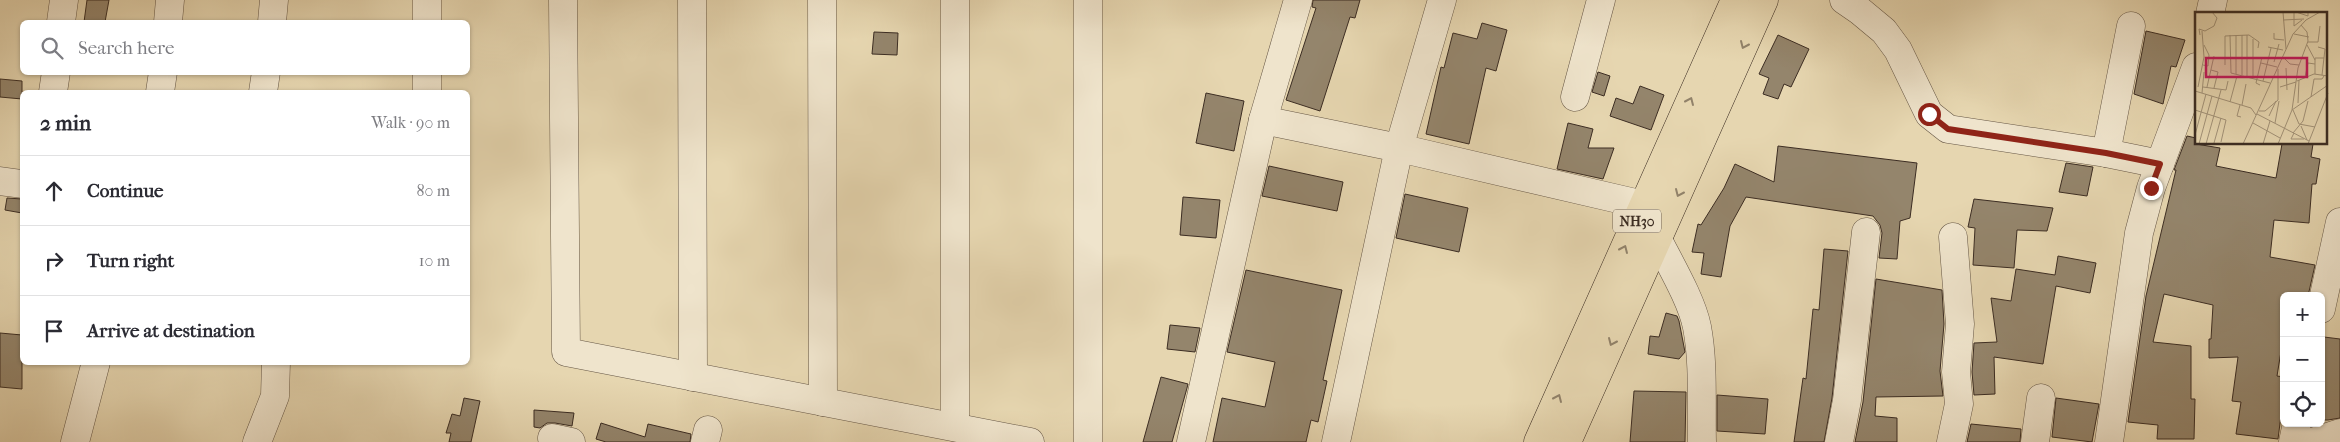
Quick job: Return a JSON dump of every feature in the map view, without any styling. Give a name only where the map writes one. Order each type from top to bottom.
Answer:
[{"type":"highway","name":"NH30","points":[[1538,442],[1735,0]]},
{"type":"highway","name":"NH30","points":[[1567,442],[1764,0]]},
{"type":"street","points":[[61,20],[64,0]]},
{"type":"street","points":[[168,20],[170,0]]},
{"type":"street","points":[[272,20],[274,0]]},
{"type":"street","points":[[427,20],[428,0]]},
{"type":"street","points":[[563,0],[566,352],[1030,442]]},
{"type":"street","points":[[692,0],[693,377]]},
{"type":"street","points":[[822,0],[823,402]]},
{"type":"street","points":[[955,0],[955,427]]},
{"type":"street","points":[[1088,0],[1088,442]]},
{"type":"street","points":[[1191,442],[1263,120],[1298,0]]},
{"type":"street","points":[[1336,442],[1399,148],[1442,0]]},
{"type":"street","points":[[1575,97],[1602,0]]},
{"type":"street","points":[[1844,0],[1860,10],[1884,31],[1898,50],[1929,114],[1948,129],[2106,153],[2160,164]]},
{"type":"street","points":[[2106,153],[2130,26]]},
{"type":"street","points":[[2109,442],[2139,233],[2160,164],[2195,70]]},
{"type":"street","points":[[53,90],[56,75]]},
{"type":"street","points":[[160,90],[163,75]]},
{"type":"street","points":[[263,90],[266,75]]},
{"type":"street","points":[[427,75],[427,90]]},
{"type":"street","points":[[1263,120],[1399,148],[1644,205]]},
{"type":"street","points":[[0,181],[20,184]]},
{"type":"street","points":[[2325,292],[2340,222]]},
{"type":"street","points":[[1839,442],[1848,400],[1866,232]]},
{"type":"street","points":[[1951,442],[1959,404],[1956,372],[1960,324],[1953,237]]},
{"type":"street","points":[[1658,240],[1697,326],[1702,442]]},
{"type":"street","points":[[75,442],[95,365]]},
{"type":"street","points":[[257,442],[275,396],[276,365]]},
{"type":"street","points":[[2035,442],[2041,398]]},
{"type":"street","points":[[2293,442],[2296,427]]},
{"type":"street","points":[[2312,442],[2340,433]]},
{"type":"building","points":[[87,0],[109,0],[105,20],[84,20]]},
{"type":"building","points":[[1313,0],[1360,0],[1355,18],[1350,17],[1320,111],[1286,100],[1316,8],[1312,7]]},
{"type":"building","points":[[1482,23],[1507,30],[1496,71],[1486,68],[1469,144],[1426,134],[1441,67],[1444,68],[1453,33],[1477,39]]},
{"type":"building","points":[[2146,31],[2185,40],[2176,67],[2171,66],[2163,104],[2134,94]]},
{"type":"building","points":[[874,32],[898,33],[897,55],[872,54]]},
{"type":"building","points":[[1778,35],[1809,49],[1791,87],[1784,84],[1778,99],[1763,94],[1769,78],[1759,74]]},
{"type":"building","points":[[1598,72],[1610,76],[1604,96],[1592,92]]},
{"type":"building","points":[[0,79],[22,81],[20,99],[0,97]]},
{"type":"building","points":[[1640,86],[1664,95],[1651,130],[1610,116],[1616,98],[1633,104]]},
{"type":"building","points":[[1206,93],[1244,101],[1234,151],[1196,143]]},
{"type":"building","points":[[1568,123],[1593,129],[1588,148],[1614,148],[1603,179],[1557,169]]},
{"type":"building","points":[[2187,136],[2195,138],[2195,145],[2220,148],[2216,166],[2276,178],[2282,145],[2313,145],[2311,157],[2320,159],[2316,184],[2312,184],[2309,223],[2274,220],[2270,257],[2315,265],[2309,292],[2280,292],[2280,358],[2277,376],[2280,376],[2278,439],[2236,434],[2241,402],[2232,401],[2238,357],[2209,358],[2213,305],[2164,294],[2153,342],[2191,346],[2191,399],[2195,399],[2194,439],[2157,439],[2158,425],[2128,422],[2146,296],[2176,170],[2174,170]]},
{"type":"building","points":[[1778,146],[1917,163],[1910,218],[1900,221],[1897,259],[1879,258],[1882,233],[1880,225],[1873,216],[1746,197],[1730,226],[1721,277],[1701,274],[1704,253],[1692,252],[1698,224],[1701,225],[1724,188],[1735,164],[1774,182]]},
{"type":"building","points":[[2066,163],[2093,167],[2087,196],[2059,192]]},
{"type":"building","points":[[1269,166],[1343,182],[1337,211],[1262,196]]},
{"type":"building","points":[[1405,194],[1468,208],[1459,252],[1396,238]]},
{"type":"building","points":[[1183,197],[1220,200],[1216,238],[1180,235]]},
{"type":"building","points":[[7,198],[20,199],[20,213],[5,210]]},
{"type":"building","points":[[1974,199],[2053,208],[2047,231],[2017,230],[2014,268],[1973,265],[1975,228],[1968,227]]},
{"type":"building","points":[[1824,249],[1848,251],[1832,398],[1824,442],[1794,442],[1803,378],[1806,379],[1813,309],[1819,310]]},
{"type":"building","points":[[2058,256],[2096,263],[2090,293],[2056,286],[2043,364],[1994,357],[1995,394],[1974,395],[1972,372],[1974,343],[1997,342],[1991,298],[2011,301],[2016,269],[2055,275]]},
{"type":"building","points":[[1246,270],[1342,290],[1323,380],[1327,381],[1318,422],[1311,420],[1306,442],[1213,442],[1222,398],[1265,407],[1275,362],[1227,352]]},
{"type":"building","points":[[1876,279],[1942,290],[1944,324],[1940,371],[1943,396],[1876,397],[1875,416],[1897,418],[1897,442],[1855,442],[1863,402]]},
{"type":"building","points":[[1666,313],[1677,316],[1679,321],[1685,352],[1679,359],[1648,354],[1650,336],[1659,337]]},
{"type":"building","points":[[1170,325],[1200,328],[1195,352],[1167,349]]},
{"type":"building","points":[[0,333],[20,335],[22,389],[0,387]]},
{"type":"building","points":[[2325,337],[2340,339],[2340,418],[2325,420]]},
{"type":"building","points":[[1161,377],[1188,384],[1187,388],[1172,442],[1143,442]]},
{"type":"building","points":[[1634,391],[1686,392],[1685,442],[1630,442]]},
{"type":"building","points":[[1717,395],[1768,399],[1765,434],[1717,431]]},
{"type":"building","points":[[464,398],[480,401],[471,442],[449,442],[451,433],[446,433],[452,414],[460,416]]},
{"type":"building","points":[[2056,398],[2099,404],[2092,442],[2052,437]]},
{"type":"building","points":[[534,410],[574,413],[572,426],[547,423],[540,428],[534,427]]},
{"type":"building","points":[[601,423],[645,437],[648,424],[691,434],[690,442],[606,442],[596,439]]},
{"type":"building","points":[[1971,424],[2021,429],[2020,442],[1967,442]]},
{"type":"route","points":[[1929,114],[1948,129],[2106,153],[2160,164],[2151,188]]}]
